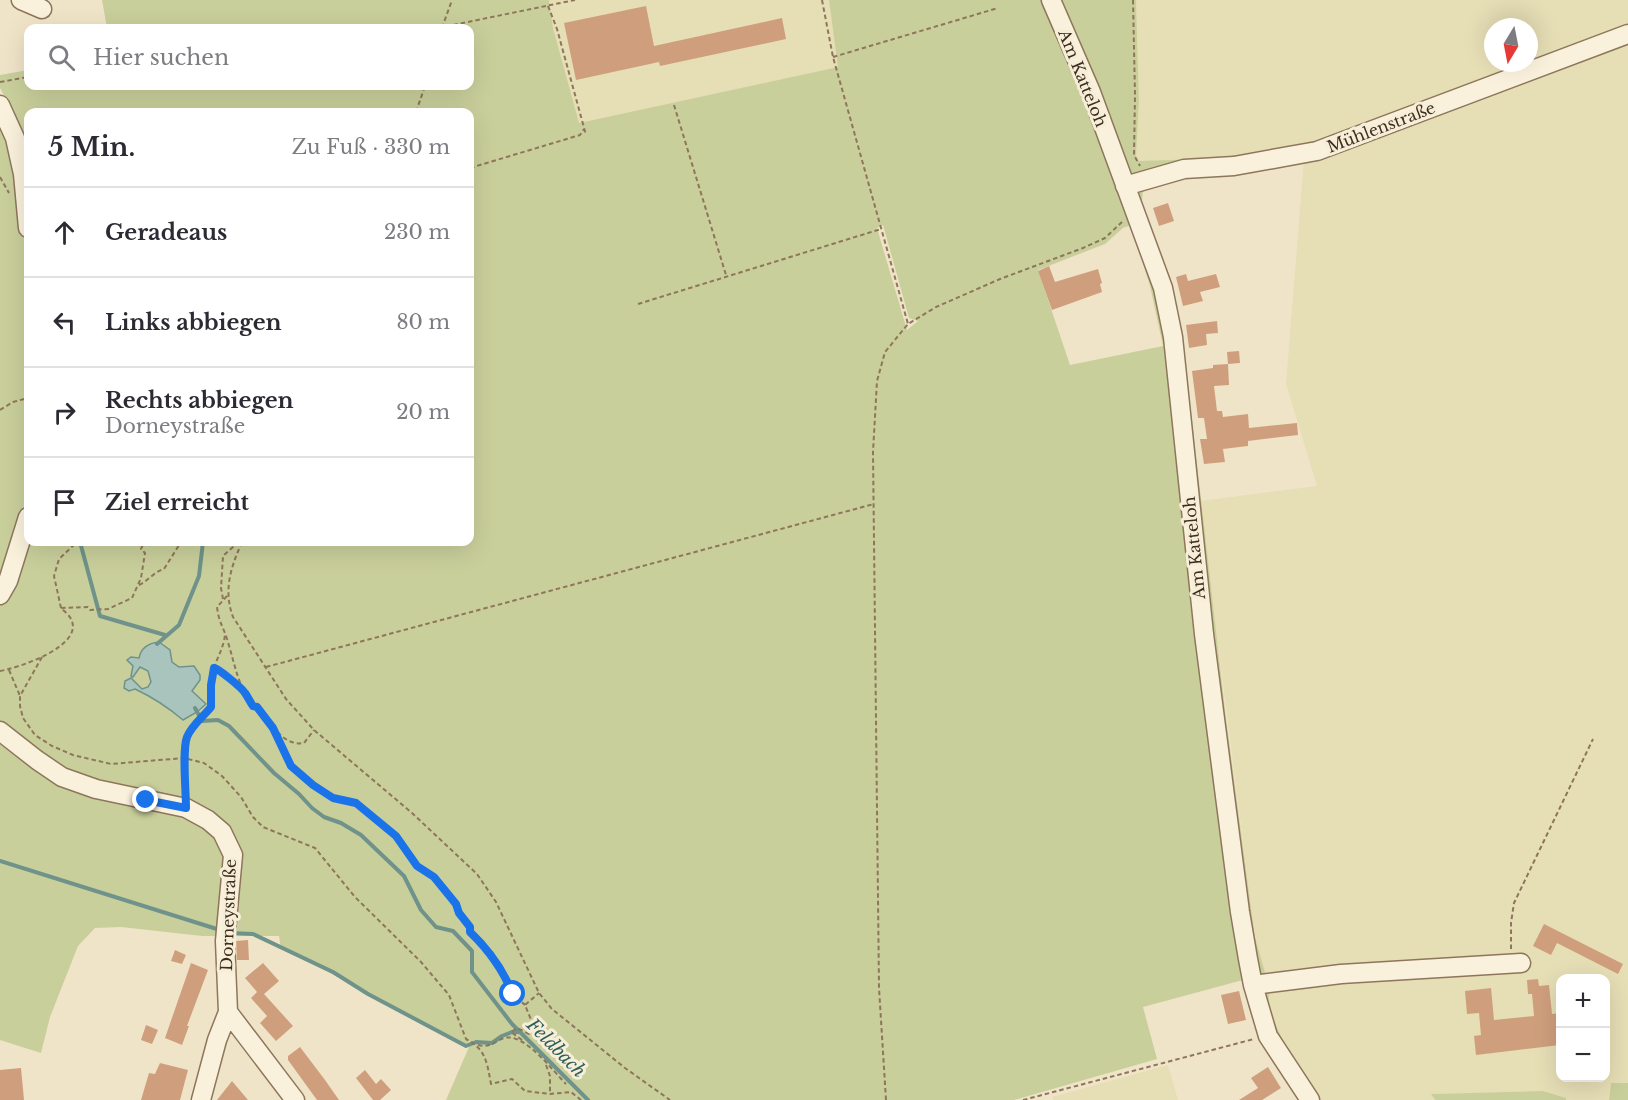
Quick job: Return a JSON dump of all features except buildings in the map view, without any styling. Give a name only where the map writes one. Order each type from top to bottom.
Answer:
[{"type":"street","points":[[21,0],[42,9]]},
{"type":"street","name":"Am Katteloh","points":[[1051,0],[1091,92],[1162,288],[1173,337],[1204,634],[1240,912],[1253,985],[1268,1036],[1310,1100]]},
{"type":"street","name":"Mühlenstraße","points":[[1125,186],[1184,169],[1234,166],[1317,151],[1628,34]]},
{"type":"street","points":[[0,105],[15,138],[24,185]]},
{"type":"street","points":[[0,595],[8,581],[24,530]]},
{"type":"street","name":"Dorneystraße","points":[[0,731],[62,777],[96,789],[186,808],[208,820],[222,832],[233,855],[225,934],[228,1012],[217,1040],[201,1100]]},
{"type":"street","points":[[1253,985],[1341,974],[1516,963]]},
{"type":"street","points":[[228,1012],[295,1100]]},
{"type":"path","points":[[444,24],[452,0]]},
{"type":"path","points":[[458,24],[575,0]]},
{"type":"path","points":[[822,0],[833,57],[908,324]]},
{"type":"path","points":[[1133,0],[1136,95],[1134,155],[1137,163],[1153,179]]},
{"type":"path","points":[[548,6],[557,29],[585,135]]},
{"type":"path","points":[[833,57],[998,8]]},
{"type":"path","points":[[0,82],[24,78]]},
{"type":"path","points":[[417,108],[423,90]]},
{"type":"path","points":[[674,105],[726,275]]},
{"type":"path","points":[[474,167],[579,135],[584,129]]},
{"type":"path","points":[[886,1100],[879,988],[874,504],[874,429],[877,381],[885,352],[908,324],[936,308],[1000,279],[1105,238],[1124,218]]},
{"type":"path","points":[[639,304],[726,275],[881,229]]},
{"type":"path","points":[[0,410],[13,402],[24,399]]},
{"type":"path","points":[[266,667],[874,504]]},
{"type":"path","points":[[0,671],[9,670],[42,657],[67,641],[72,628],[71,620],[61,608],[54,576],[59,559],[73,546]]},
{"type":"path","points":[[61,608],[108,609],[132,598],[145,553],[141,549],[142,546]]},
{"type":"path","points":[[137,586],[148,580],[158,570],[164,569],[179,546]]},
{"type":"path","points":[[223,599],[221,588],[223,556],[233,546]]},
{"type":"path","points":[[240,546],[229,576],[227,596],[233,617],[286,699],[314,730],[412,813],[477,874],[496,902],[539,993],[552,1009],[670,1100]]},
{"type":"path","points":[[227,596],[217,608],[219,622],[225,632],[234,669],[253,706],[257,707],[285,739],[299,744],[304,743],[314,730]]},
{"type":"path","points":[[186,808],[184,758],[186,738],[192,727],[211,707],[214,668],[224,647],[225,632]]},
{"type":"path","points":[[20,696],[42,657]]},
{"type":"path","points":[[214,668],[220,670],[244,691]]},
{"type":"path","points":[[9,670],[20,696],[23,718],[35,735],[52,746],[73,755],[111,764],[184,758],[204,763],[222,776],[263,827],[315,848],[355,897],[421,962],[449,995],[466,1039],[485,1047],[505,1038],[525,1042]]},
{"type":"path","points":[[273,728],[291,766],[333,798],[356,803],[376,818],[396,836],[417,866],[434,877],[456,904],[459,913],[470,927],[470,932],[497,961],[513,994],[525,1005],[534,1031],[529,1034],[517,1028],[511,1032],[525,1042],[566,1084]]},
{"type":"path","points":[[1516,963],[1510,933],[1515,903],[1593,739]]},
{"type":"path","points":[[525,1005],[539,993]]},
{"type":"path","points":[[1023,1100],[1268,1036]]},
{"type":"path","points":[[478,1045],[487,1064],[491,1084],[512,1079],[525,1091],[550,1094],[571,1092],[581,1100]]},
{"type":"path","points":[[546,1064],[550,1076],[550,1094]]},
{"type":"shaded area","points":[[549,0],[829,0],[839,67],[578,123],[553,28]]},
{"type":"shaded area","points":[[1136,0],[1628,0],[1628,28],[1538,61],[1538,18],[1484,18],[1484,72],[1509,72],[1306,147],[1235,160],[1139,161],[1136,158],[1139,101]]},
{"type":"shaded area","points":[[1628,41],[1628,1083],[1611,1083],[1609,1100],[1566,1100],[1543,1091],[1431,1094],[1435,1100],[1318,1100],[1282,1039],[1267,996],[1270,990],[1255,937],[1200,501],[1317,486],[1286,384],[1304,160]]},
{"type":"shaded area","points":[[1168,1065],[1178,1100],[1053,1100],[1052,1097]]},
{"type":"green space","points":[[102,0],[549,0],[553,28],[579,123],[838,67],[829,0],[1136,0],[1139,101],[1136,157],[1139,161],[1329,155],[1187,176],[1148,188],[1143,192],[1142,200],[1131,214],[1148,257],[1168,345],[1183,341],[1226,718],[1255,937],[1270,990],[1269,1000],[1272,1014],[1286,1046],[1318,1100],[1299,1100],[1265,1048],[1249,1009],[1243,980],[1143,1007],[1157,1059],[1014,1100],[446,1100],[469,1047],[281,949],[279,936],[202,936],[121,927],[95,928],[78,946],[50,1017],[41,1053],[0,1040],[0,124],[13,113],[0,88],[0,75],[24,71],[24,90],[474,90],[474,24],[106,24]],"holes":[[[883,225],[909,318],[918,321],[907,330],[877,228]],[[1131,225],[1150,286],[1163,346],[1070,365],[1038,270],[1105,244],[1123,228]]]},
{"type":"green space","points":[[1611,1083],[1628,1083],[1628,1100],[1609,1100]]},
{"type":"green space","points":[[1543,1091],[1566,1098],[1566,1100],[1435,1100],[1431,1094]]},
{"type":"water","points":[[159,642],[170,650],[172,662],[179,667],[194,666],[200,675],[200,680],[192,691],[206,704],[183,720],[141,692],[124,688],[125,681],[131,678],[142,689],[148,687],[151,682],[148,671],[140,667],[133,677],[131,676],[133,666],[127,660],[131,657],[139,658],[146,647]]},
{"type":"waterway","points":[[81,546],[100,616],[165,635]]},
{"type":"waterway","name":"Feldbach","points":[[157,644],[179,625],[199,576],[203,546]]},
{"type":"waterway","name":"Feldbach","points":[[195,708],[202,721],[218,720],[229,726],[274,773],[312,808],[324,817],[341,823],[361,835],[404,876],[421,910],[436,927],[453,931],[472,951],[472,972],[512,1024],[588,1100]]},
{"type":"waterway","points":[[0,861],[220,930]]},
{"type":"waterway","points":[[230,933],[253,934],[333,972],[368,994],[466,1046],[476,1042],[492,1043],[512,1032],[520,1032]]},
{"type":"route","points":[[146,800],[186,808],[184,758],[186,738],[192,727],[211,707],[214,668],[220,670],[244,691],[253,706],[257,707],[267,718],[291,766],[333,798],[356,803],[376,818],[396,836],[417,866],[434,877],[456,904],[459,913],[470,927],[470,932],[497,961],[513,994]]}]
